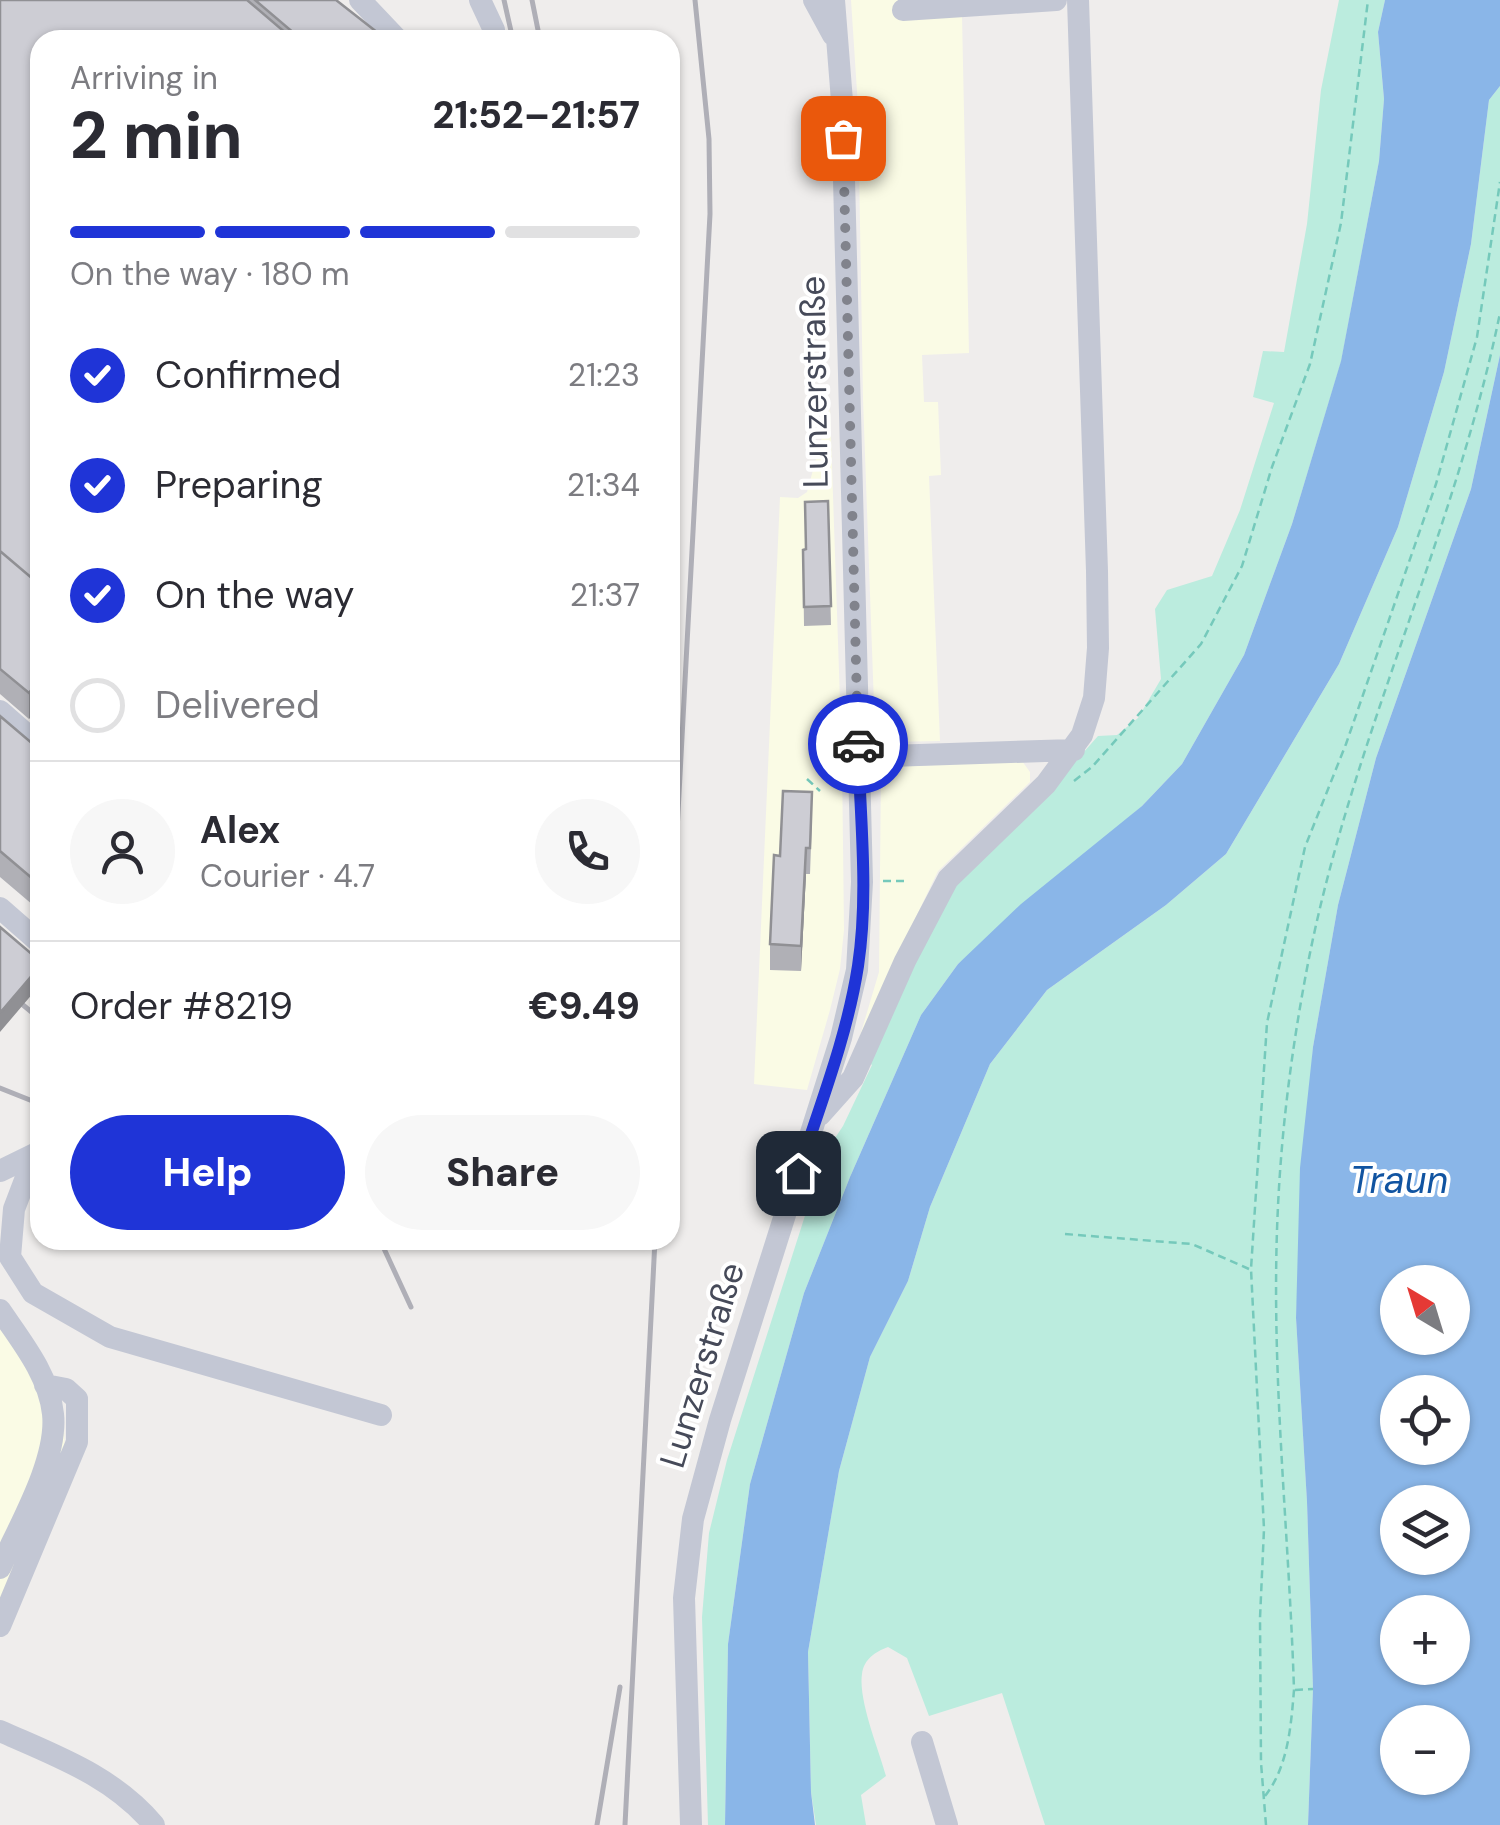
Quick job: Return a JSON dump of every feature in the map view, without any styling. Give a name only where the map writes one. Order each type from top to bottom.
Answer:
[{"type":"street","points":[[360,0],[388,30]]},
{"type":"street","points":[[480,0],[494,30]]},
{"type":"street","points":[[903,10],[1056,0]]},
{"type":"street","points":[[814,1122],[853,1078],[905,960],[948,879],[1038,792],[1078,743],[1094,698],[1098,648],[1078,0]]},
{"type":"street","name":"Lunzerstraße","points":[[691,1825],[684,1598],[693,1519],[720,1420],[841,1038],[860,949],[862,882],[839,47],[828,2]]},
{"type":"street","points":[[0,711],[30,737]]},
{"type":"street","points":[[858,757],[1078,743]]},
{"type":"street","points":[[0,908],[30,934]]},
{"type":"street","points":[[0,1171],[30,1157]]},
{"type":"street","points":[[30,1167],[14,1209],[10,1257],[32,1293],[110,1336],[380,1415]]},
{"type":"street","points":[[0,1310],[30,1352],[53,1412],[48,1453],[0,1568]]},
{"type":"street","points":[[0,1626],[78,1442],[77,1399],[66,1389],[45,1385]]},
{"type":"street","points":[[0,1730],[99,1776],[131,1800],[154,1825]]},
{"type":"street","points":[[922,1742],[948,1825]]},
{"type":"path","points":[[1063,790],[1092,768],[1201,644],[1242,566],[1272,467],[1310,364],[1322,312],[1341,223],[1368,0]]},
{"type":"path","points":[[1266,1825],[1260,1762],[1264,1529],[1251,1269],[1268,1023],[1305,847],[1346,744],[1436,484],[1476,337],[1500,182]]},
{"type":"path","points":[[1264,1798],[1273,1787],[1290,1734],[1294,1690],[1277,1298],[1278,1208],[1288,1079],[1324,886],[1354,782],[1467,444],[1500,313]]},
{"type":"path","points":[[807,779],[820,791]]},
{"type":"path","points":[[877,881],[906,881]]},
{"type":"path","points":[[1065,1234],[1192,1244],[1251,1269]]},
{"type":"path","points":[[1294,1690],[1312,1689]]},
{"type":"shaded area","points":[[851,0],[916,0],[962,16],[969,353],[922,355],[924,402],[938,402],[941,475],[929,476],[940,741],[888,742],[875,733],[858,107]]},
{"type":"shaded area","points":[[1339,0],[1385,0],[1378,32],[1384,99],[1379,161],[1341,362],[1292,524],[1244,655],[1182,764],[1142,806],[958,964],[921,1015],[804,1293],[750,1484],[728,1644],[725,1825],[708,1825],[702,1617],[709,1533],[727,1460],[825,1153],[843,1126],[872,1065],[867,1061],[932,923],[961,877],[1044,797],[1098,736],[1117,735],[1138,718],[1161,679],[1155,609],[1167,590],[1212,576],[1240,510],[1274,403],[1253,397],[1263,351],[1284,352],[1307,224],[1321,90]]},
{"type":"shaded area","points":[[1500,86],[1500,355],[1471,489],[1376,758],[1338,905],[1313,1047],[1296,1318],[1313,1689],[1308,1825],[1045,1825],[1002,1693],[929,1716],[907,1658],[888,1647],[868,1660],[862,1685],[886,1776],[861,1795],[866,1825],[816,1825],[811,1792],[808,1652],[839,1471],[870,1357],[908,1281],[930,1207],[990,1064],[1047,990],[1166,905],[1226,854],[1339,664],[1398,527],[1444,372],[1471,244],[1489,100]]},
{"type":"shaded area","points":[[830,408],[844,930],[840,969],[807,1090],[754,1084],[780,497],[798,498],[807,492]]},
{"type":"shaded area","points":[[1022,761],[1030,772],[1030,782],[938,871],[857,1046],[879,972],[881,771],[891,767]]},
{"type":"shaded area","points":[[0,1306],[64,1423],[65,1453],[0,1604]]},
{"type":"water","points":[[1385,0],[1500,0],[1500,86],[1489,100],[1471,244],[1444,372],[1398,527],[1339,664],[1226,854],[1166,905],[1047,990],[990,1064],[930,1207],[908,1281],[870,1357],[839,1471],[808,1652],[815,1825],[725,1825],[728,1644],[750,1484],[804,1293],[921,1015],[958,964],[1021,904],[1142,806],[1182,764],[1244,655],[1292,524],[1341,361],[1379,161],[1384,99],[1378,32]]},
{"type":"water","name":"Traun","points":[[1500,355],[1500,1825],[1308,1825],[1313,1689],[1296,1318],[1300,1168],[1313,1047],[1338,905],[1376,758],[1471,489]]},
{"type":"building","points":[[0,0],[247,0],[282,30],[30,30],[30,576],[0,551]]},
{"type":"building","points":[[255,0],[336,0],[374,30],[290,30]]},
{"type":"building","points":[[828,501],[831,606],[804,607],[805,502]]},
{"type":"building","points":[[0,551],[30,576],[29,693],[0,669]]},
{"type":"building","points":[[0,716],[30,742],[30,876],[0,851]]},
{"type":"building","points":[[783,791],[812,792],[801,946],[770,944],[774,855],[780,856]]},
{"type":"building","points":[[0,927],[30,952],[30,978],[0,1013]]},
{"type":"railway","points":[[504,0],[511,30]]},
{"type":"railway","points":[[532,0],[538,30]]},
{"type":"railway","points":[[680,775],[710,214],[709,139],[695,0]]},
{"type":"railway","points":[[23,1005],[30,1011]]},
{"type":"railway","points":[[0,1088],[30,1100]]},
{"type":"railway","points":[[385,1250],[411,1307]]},
{"type":"railway","points":[[625,1825],[654,1250]]},
{"type":"railway","points":[[597,1825],[620,1687]]},
{"type":"way so far","points":[[843,138],[858,744]]},
{"type":"route","points":[[798,1173],[841,1038],[860,949],[858,744]]}]
